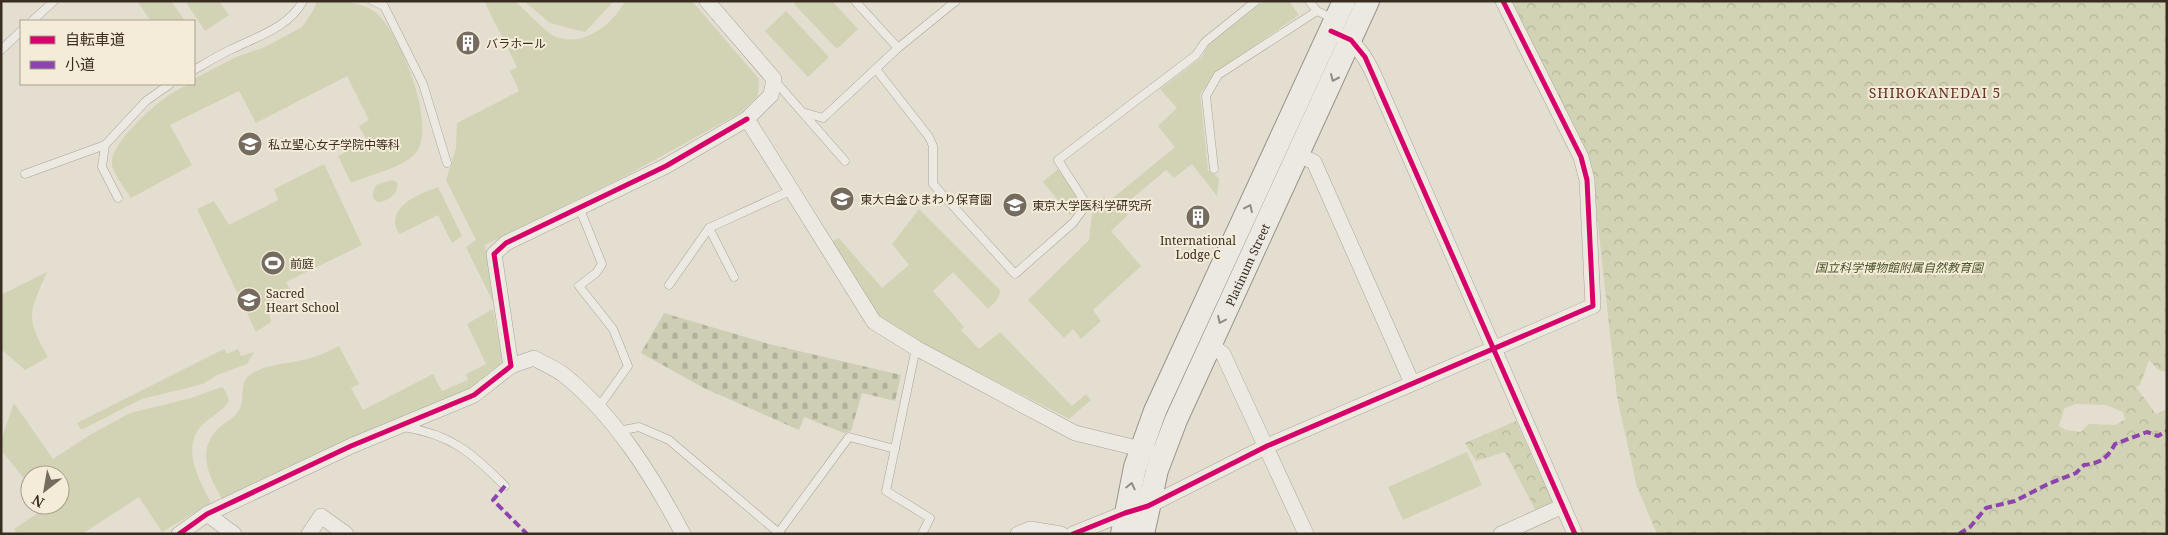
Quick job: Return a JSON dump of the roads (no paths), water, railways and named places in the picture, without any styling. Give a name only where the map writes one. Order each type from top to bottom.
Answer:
[{"type":"main road","name":"Platinum Street","points":[[1123,523],[1140,451],[1190,332],[1336,21],[1368,1]]},
{"type":"main road","name":"Platinum Street","points":[[1143,534],[1148,506],[1163,453],[1210,344],[1299,155],[1336,21]]},
{"type":"street","points":[[511,366],[494,254],[506,243],[666,166],[747,119],[770,96],[774,80],[707,1]]},
{"type":"street","points":[[1073,534],[1123,523],[1148,506],[1267,446],[1593,306],[1587,180],[1581,157],[1503,1]]},
{"type":"street","points":[[1336,21],[1365,57],[1373,73],[1575,534]]},
{"type":"street","points":[[747,119],[874,322],[916,348],[1075,433],[1140,451],[1163,453]]},
{"type":"street","points":[[1299,155],[1314,162],[1412,383]]},
{"type":"street","points":[[1210,344],[1223,354],[1306,534]]},
{"type":"street","points":[[179,534],[207,514],[351,446],[474,395],[511,366],[534,358],[563,374],[618,430],[658,486],[683,534]]},
{"type":"street","points":[[1501,534],[1562,506]]},
{"type":"street","points":[[207,514],[234,534]]},
{"type":"street","points":[[309,534],[321,516],[346,534]]},
{"type":"street","points":[[1018,534],[1030,528],[1061,534]]},
{"type":"lane","points":[[33,20],[54,1]]},
{"type":"lane","points":[[195,69],[233,48],[274,31],[298,9],[303,1]]},
{"type":"lane","points":[[373,1],[384,6],[423,84],[447,163]]},
{"type":"lane","points":[[855,1],[898,48]]},
{"type":"lane","points":[[802,112],[823,118],[898,48],[956,1]]},
{"type":"lane","points":[[876,69],[929,137],[933,146],[933,184],[1015,274],[1073,223],[1080,216],[1084,208],[1083,199],[1058,160],[1196,55],[1205,42],[1256,1]]},
{"type":"lane","points":[[1214,169],[1206,96],[1218,75],[1336,21],[1309,1]]},
{"type":"lane","points":[[1,50],[20,32]]},
{"type":"lane","points":[[774,80],[845,161]]},
{"type":"lane","points":[[25,174],[105,145],[146,101],[169,85]]},
{"type":"lane","points":[[105,145],[102,168],[118,198]]},
{"type":"lane","points":[[668,285],[709,228],[792,190]]},
{"type":"lane","points":[[579,207],[602,264],[596,273],[579,286],[613,329],[628,366],[598,408]]},
{"type":"lane","points":[[709,228],[734,277]]},
{"type":"lane","points":[[916,348],[886,491],[930,518],[922,534]]},
{"type":"lane","points":[[398,427],[437,434],[469,452],[506,486]]},
{"type":"lane","points":[[618,430],[639,427],[668,440],[779,533],[849,437],[894,449]]},
{"type":"place","name":"バラホール","points":[[468,43]]},
{"type":"place","name":"私立聖心女子学院中等科","points":[[250,144]]},
{"type":"place","name":"東大白金ひまわり保育園","points":[[842,199]]},
{"type":"place","name":"東京大学医科学研究所","points":[[1015,205]]},
{"type":"place","name":"International Lodge C","points":[[1198,217]]},
{"type":"place","name":"前庭","points":[[273,263]]},
{"type":"place","name":"Sacred Heart School","points":[[249,300]]},
{"type":"district","name":"SHIROKANEDAI 5","points":[[1935,92]]},
{"type":"park label","name":"国立科学博物館附属自然教育園","points":[[1899,267]]}]
